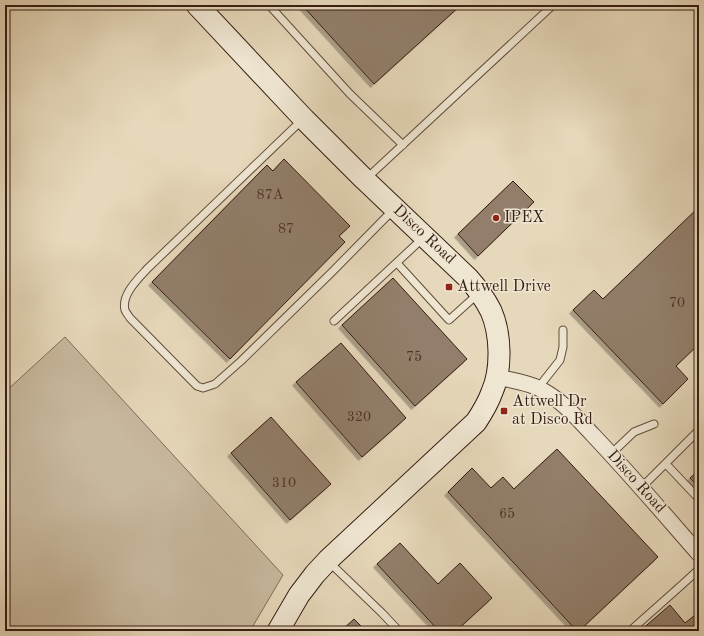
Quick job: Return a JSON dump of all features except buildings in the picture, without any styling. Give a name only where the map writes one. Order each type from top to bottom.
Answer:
[{"type":"main road","name":"Disco Road","points":[[197,5],[304,119],[365,180],[468,278],[480,292],[491,311],[499,342],[497,377]]},
{"type":"main road","points":[[278,631],[299,595],[328,560],[476,422],[493,392],[497,377]]},
{"type":"street","name":"Disco Road","points":[[497,377],[528,384],[538,388],[566,406],[611,454],[699,554]]},
{"type":"lane","points":[[269,5],[350,94],[403,145]]},
{"type":"lane","points":[[365,180],[553,5]]},
{"type":"lane","points":[[304,119],[147,269],[133,285],[124,301],[125,310],[130,318],[198,386],[203,388],[215,384],[332,272],[395,208]]},
{"type":"lane","points":[[334,322],[425,236]]},
{"type":"lane","points":[[397,263],[449,320],[480,292]]},
{"type":"lane","points":[[538,388],[560,360],[564,347],[563,330]]},
{"type":"lane","points":[[611,454],[634,432],[654,424]]},
{"type":"lane","points":[[641,488],[699,430]]},
{"type":"lane","points":[[666,464],[699,499]]},
{"type":"lane","points":[[328,560],[399,631]]},
{"type":"lane","points":[[630,631],[699,569]]},
{"type":"shaded area","points":[[65,337],[283,575],[250,631],[5,631],[5,392]]},
{"type":"place","name":"IPEX","points":[[496,218]]},
{"type":"place","name":"Attwell Drive","points":[[449,287]]},
{"type":"place","name":"Attwell Dr at Disco Rd","points":[[504,411]]}]
